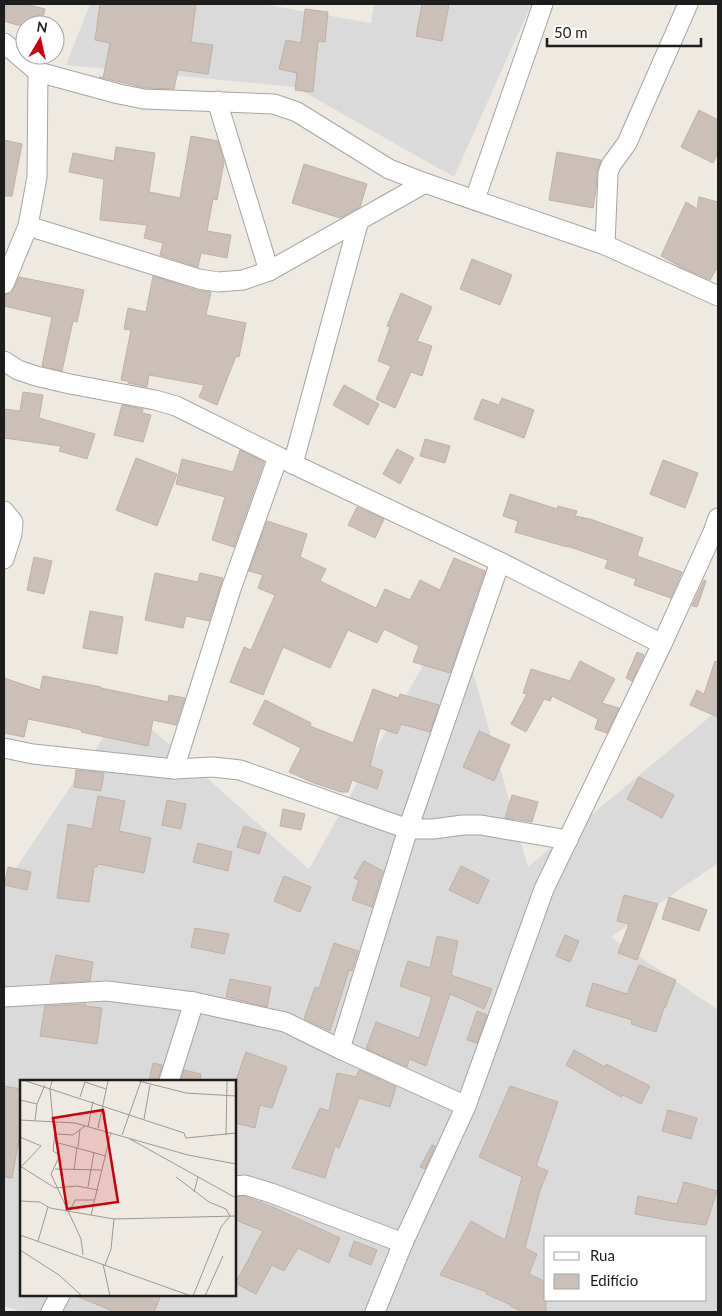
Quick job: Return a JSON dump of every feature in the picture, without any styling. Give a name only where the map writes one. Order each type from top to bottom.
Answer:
[{"type":"street","points":[[475,200],[544,4]]},
{"type":"street","points":[[605,245],[608,173],[611,165],[627,143],[688,4]]},
{"type":"street","points":[[4,43],[38,72],[119,94],[144,98],[274,104],[297,112],[389,169],[426,184],[605,245],[718,296]]},
{"type":"street","points":[[4,284],[28,226],[36,177],[38,72]]},
{"type":"street","points":[[218,101],[269,271]]},
{"type":"street","points":[[28,226],[199,279],[218,282],[243,280],[269,271],[426,184]]},
{"type":"street","points":[[174,769],[228,598],[286,460],[359,220]]},
{"type":"street","points":[[4,361],[18,370],[36,376],[176,406],[500,562],[662,644]]},
{"type":"street","points":[[4,511],[13,522],[12,534],[4,559]]},
{"type":"street","points":[[375,1312],[403,1243],[466,1106],[544,889],[662,644],[714,532],[718,518]]},
{"type":"street","points":[[340,1049],[408,829],[500,562]]},
{"type":"street","points":[[4,748],[33,754],[174,769],[213,767],[240,770],[408,829],[433,829],[463,825],[482,826],[568,840]]},
{"type":"street","points":[[4,997],[107,991],[194,1002],[285,1022],[466,1106]]},
{"type":"street","points":[[169,1080],[194,1002]]},
{"type":"street","points":[[236,1186],[245,1186],[271,1193],[403,1243]]},
{"type":"street","points":[[51,1312],[59,1296]]},
{"type":"shaded area","points":[[90,4],[262,4],[371,23],[374,4],[531,5],[454,177],[295,87],[66,65]]},
{"type":"shaded area","points":[[455,608],[528,867],[718,710],[718,863],[611,937],[718,1010],[718,1312],[21,1312],[4,1306],[4,886],[125,705],[309,869]]},
{"type":"building","points":[[6,4],[25,4],[45,9],[44,15],[15,15],[15,24],[4,21]]},
{"type":"building","points":[[100,4],[196,4],[191,42],[213,45],[208,74],[178,70],[174,89],[145,88],[103,78],[110,43],[95,40]]},
{"type":"building","points":[[422,4],[449,4],[442,41],[416,36]]},
{"type":"building","points":[[305,9],[328,12],[325,42],[318,41],[313,92],[295,90],[297,73],[279,69],[286,40],[301,43]]},
{"type":"building","points":[[699,110],[718,120],[718,152],[713,163],[681,147]]},
{"type":"building","points":[[191,136],[218,141],[224,162],[217,200],[213,199],[207,231],[231,235],[227,258],[201,253],[198,267],[160,255],[163,243],[144,238],[147,225],[100,220],[104,179],[69,172],[73,153],[114,161],[116,147],[155,153],[149,192],[180,198]]},
{"type":"building","points":[[4,140],[22,144],[12,196],[4,196]]},
{"type":"building","points":[[557,152],[601,160],[597,172],[593,208],[549,200]]},
{"type":"building","points":[[304,164],[367,184],[360,207],[340,218],[292,203]]},
{"type":"building","points":[[699,197],[718,202],[718,266],[710,280],[661,256],[686,202],[697,209]]},
{"type":"building","points":[[472,259],[512,275],[500,305],[460,289]]},
{"type":"building","points":[[153,276],[196,290],[211,292],[206,315],[246,323],[239,357],[236,356],[217,405],[199,397],[204,385],[149,375],[147,387],[121,380],[131,330],[124,329],[128,308],[146,312]]},
{"type":"building","points":[[19,277],[84,290],[77,322],[73,321],[62,371],[42,366],[52,317],[4,306],[4,295],[11,293]]},
{"type":"building","points":[[401,293],[432,307],[417,341],[432,346],[422,376],[411,372],[395,408],[376,399],[391,366],[378,361],[390,327],[387,326]]},
{"type":"building","points":[[344,385],[379,404],[368,425],[333,405]]},
{"type":"building","points":[[23,392],[43,395],[39,418],[95,434],[87,459],[59,451],[61,446],[4,438],[4,409],[20,411]]},
{"type":"building","points":[[502,398],[534,410],[524,438],[474,419],[482,399],[499,405]]},
{"type":"building","points":[[122,405],[143,409],[142,413],[151,415],[143,442],[114,435]]},
{"type":"building","points":[[425,439],[450,446],[445,463],[420,456]]},
{"type":"building","points":[[397,449],[414,458],[400,484],[383,474]]},
{"type":"building","points":[[240,450],[264,462],[234,547],[212,540],[225,497],[176,484],[182,459],[233,472]]},
{"type":"building","points":[[136,458],[177,474],[157,526],[116,510]]},
{"type":"building","points":[[663,460],[698,473],[685,508],[650,494]]},
{"type":"building","points":[[510,494],[557,509],[558,506],[577,511],[575,516],[590,519],[643,538],[637,556],[682,572],[671,598],[634,585],[636,579],[605,568],[608,560],[567,546],[515,532],[518,521],[503,516]]},
{"type":"building","points":[[357,507],[384,519],[375,538],[348,525]]},
{"type":"building","points":[[267,521],[307,534],[300,557],[326,569],[320,581],[376,608],[385,589],[410,600],[420,580],[440,590],[454,558],[485,571],[450,673],[413,662],[419,646],[384,629],[377,643],[348,630],[330,668],[283,647],[263,695],[230,682],[244,647],[251,650],[275,595],[258,588],[263,575],[249,571]]},
{"type":"building","points":[[34,557],[52,561],[44,594],[27,590]]},
{"type":"building","points":[[155,573],[198,582],[200,573],[223,578],[209,621],[186,616],[183,628],[145,620]]},
{"type":"building","points":[[704,580],[706,581],[697,607],[692,606]]},
{"type":"building","points":[[90,611],[123,617],[117,654],[83,648]]},
{"type":"building","points":[[637,652],[644,655],[632,681],[626,678]]},
{"type":"building","points":[[580,661],[615,679],[602,703],[619,708],[607,733],[595,729],[598,719],[552,696],[550,701],[544,699],[526,732],[511,724],[527,694],[523,693],[531,669],[570,681]]},
{"type":"building","points":[[715,661],[718,662],[718,717],[690,705],[697,690],[704,694]]},
{"type":"building","points":[[43,676],[168,702],[169,695],[185,698],[176,725],[153,720],[148,746],[28,719],[24,737],[4,733],[4,678],[40,690]]},
{"type":"building","points":[[373,689],[398,698],[400,694],[439,705],[430,732],[401,724],[397,734],[380,728],[370,766],[383,771],[377,789],[352,780],[348,792],[341,792],[289,772],[301,748],[253,724],[265,700],[311,723],[310,726],[353,743]]},
{"type":"building","points":[[479,731],[510,745],[494,781],[463,767]]},
{"type":"building","points":[[76,770],[104,773],[101,791],[74,787]]},
{"type":"building","points":[[639,777],[674,795],[662,818],[627,799]]},
{"type":"building","points":[[512,795],[538,802],[532,822],[505,818]]},
{"type":"building","points":[[98,796],[125,801],[119,831],[151,838],[144,873],[98,864],[97,867],[94,867],[89,902],[57,898],[68,824],[92,829]]},
{"type":"building","points":[[167,800],[186,804],[181,829],[162,825]]},
{"type":"building","points":[[283,809],[305,814],[301,830],[280,826]]},
{"type":"building","points":[[244,826],[266,833],[259,854],[237,847]]},
{"type":"building","points":[[198,843],[232,852],[228,871],[193,862]]},
{"type":"building","points":[[364,861],[383,871],[372,907],[352,900],[359,880],[354,878]]},
{"type":"building","points":[[461,866],[489,880],[478,904],[449,890]]},
{"type":"building","points":[[8,867],[31,872],[27,890],[4,885]]},
{"type":"building","points":[[284,876],[311,887],[300,912],[274,901]]},
{"type":"building","points":[[624,895],[658,904],[637,960],[618,953],[629,924],[617,921]]},
{"type":"building","points":[[669,897],[707,910],[699,931],[662,919]]},
{"type":"building","points":[[195,928],[229,934],[224,954],[191,947]]},
{"type":"building","points":[[565,935],[579,941],[570,962],[556,956]]},
{"type":"building","points":[[437,936],[458,941],[451,975],[492,989],[484,1009],[450,994],[426,1066],[409,1059],[407,1067],[366,1049],[376,1022],[419,1038],[432,997],[400,986],[408,961],[430,968]]},
{"type":"building","points":[[334,943],[358,951],[352,971],[349,970],[330,1031],[304,1019],[315,987],[319,988]]},
{"type":"building","points":[[56,955],[93,962],[90,981],[50,983]]},
{"type":"building","points":[[639,965],[676,980],[656,1032],[631,1024],[632,1020],[586,1006],[593,983],[627,994]]},
{"type":"building","points":[[230,979],[271,987],[267,1007],[226,997]]},
{"type":"building","points":[[86,1004],[85,1006],[102,1008],[97,1044],[40,1036],[45,1006]]},
{"type":"building","points":[[477,1011],[487,1015],[477,1043],[467,1040]]},
{"type":"building","points":[[574,1050],[605,1067],[606,1064],[650,1086],[641,1104],[623,1095],[621,1097],[566,1065]]},
{"type":"building","points":[[246,1052],[287,1067],[272,1108],[260,1105],[255,1128],[236,1123],[236,1096],[238,1088],[236,1087],[236,1080]]},
{"type":"building","points":[[153,1063],[162,1065],[158,1080],[149,1080]]},
{"type":"building","points":[[184,1070],[201,1074],[200,1080],[181,1080]]},
{"type":"building","points":[[359,1070],[396,1087],[390,1107],[359,1098],[339,1148],[335,1146],[325,1178],[292,1168],[320,1108],[329,1111],[337,1073],[356,1077]]},
{"type":"building","points":[[4,1086],[20,1089],[20,1134],[12,1178],[4,1177]]},
{"type":"building","points":[[510,1086],[558,1102],[536,1166],[548,1171],[540,1190],[525,1248],[537,1254],[529,1274],[544,1281],[546,1312],[523,1312],[486,1294],[487,1292],[440,1275],[471,1221],[505,1240],[522,1177],[479,1157]]},
{"type":"building","points":[[668,1110],[697,1118],[691,1139],[662,1131]]},
{"type":"building","points":[[432,1145],[435,1146],[425,1169],[420,1167]]},
{"type":"building","points":[[684,1182],[717,1191],[706,1225],[635,1214],[638,1196],[677,1204]]},
{"type":"building","points":[[244,1196],[275,1208],[340,1238],[329,1263],[298,1248],[284,1271],[272,1265],[256,1294],[236,1284],[263,1231],[236,1220],[236,1197]]},
{"type":"building","points":[[354,1241],[377,1250],[371,1265],[349,1256]]},
{"type":"building","points":[[76,1296],[161,1296],[154,1312],[115,1312]]}]
